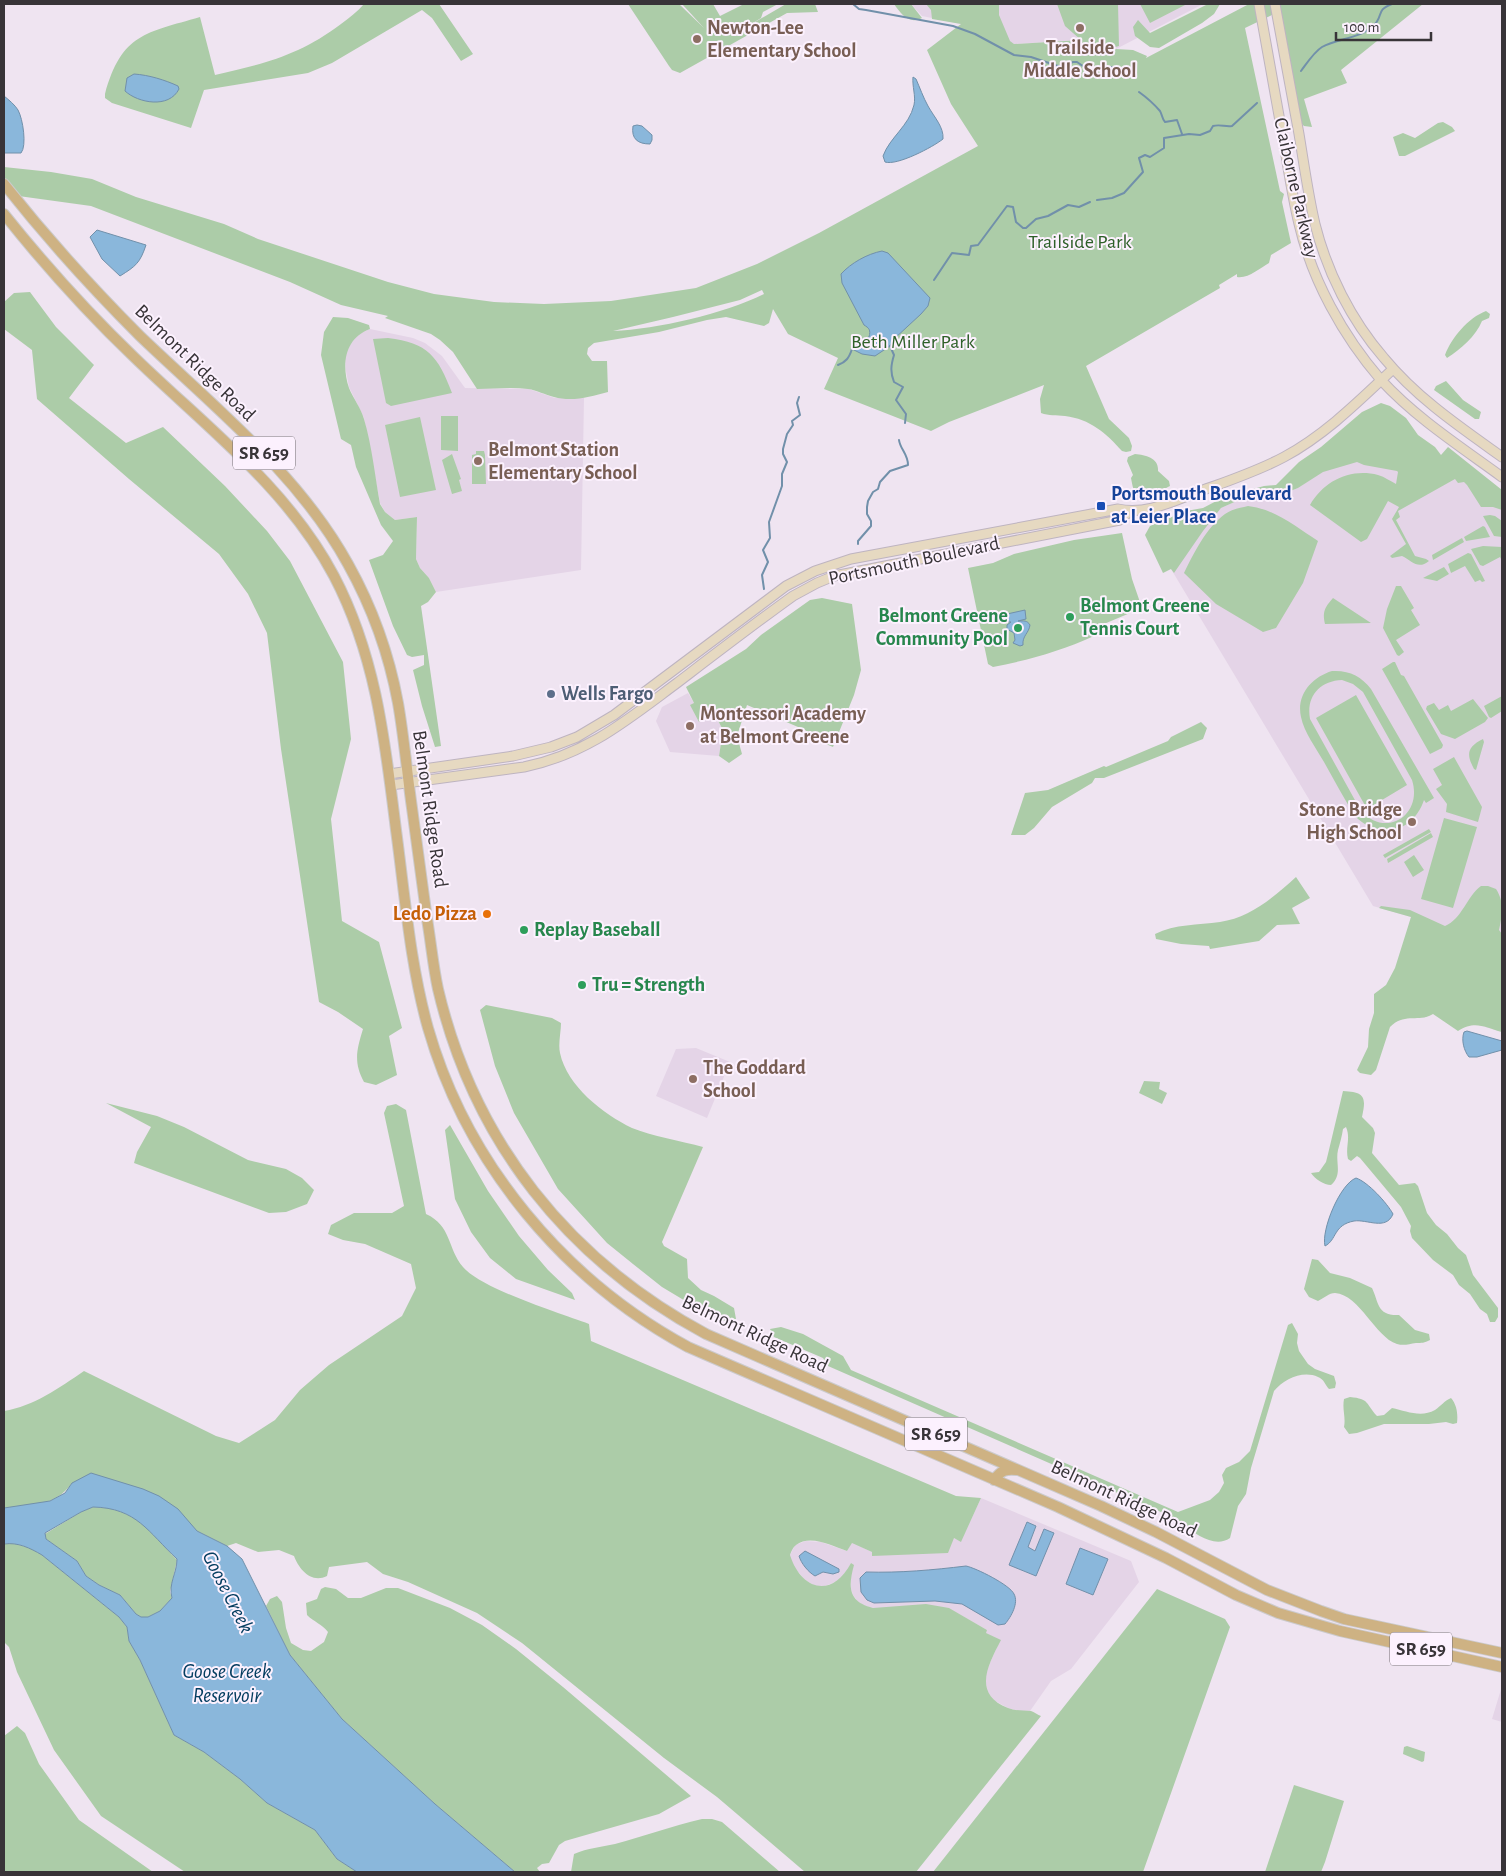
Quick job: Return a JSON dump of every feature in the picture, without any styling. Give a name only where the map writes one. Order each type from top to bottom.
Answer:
[{"type":"main road","name":"Belmont Ridge Road","points":[[4,184],[96,290],[139,335],[268,457],[315,512],[340,549],[380,635],[398,703],[438,986],[452,1039],[465,1076],[489,1123],[527,1184],[558,1221],[614,1274],[635,1291],[673,1317],[743,1351],[1023,1471],[1156,1532],[1267,1590],[1344,1618],[1502,1653]]},
{"type":"main road","name":"Belmont Ridge Road","points":[[4,214],[60,280],[112,335],[268,484],[294,515],[334,576],[352,616],[369,663],[375,690],[390,780],[414,967],[433,1044],[465,1121],[485,1155],[540,1230],[577,1268],[605,1292],[660,1332],[688,1347],[1119,1535],[1236,1595],[1278,1613],[1340,1631],[1502,1668]]},
{"type":"main road","points":[[994,1480],[999,1473],[1007,1469],[1023,1471]]},
{"type":"street","name":"Claiborne Parkway","points":[[1259,4],[1292,186],[1305,244],[1331,306],[1358,350],[1381,380],[1421,417],[1502,477]]},
{"type":"street","name":"Claiborne Parkway","points":[[1275,4],[1308,189],[1319,238],[1333,276],[1349,308],[1365,333],[1393,369],[1413,389],[1442,414],[1502,457]]},
{"type":"street","name":"Portsmouth Boulevard","points":[[390,780],[407,772],[520,755],[551,747],[582,734],[620,711],[786,586],[815,571],[851,560],[1118,508],[1130,511],[1154,507],[1266,466],[1284,457],[1320,433],[1393,369]]},
{"type":"street","name":"Portsmouth Boulevard","points":[[390,780],[409,783],[531,765],[579,750],[622,724],[793,596],[834,576],[1120,520],[1130,511]]},
{"type":"shaded area","name":"Trailside Middle School","points":[[911,4],[1203,4],[1116,49],[1105,51],[1080,40],[1014,44],[961,24],[922,16]]},
{"type":"shaded area","name":"Belmont Station Elementary School","points":[[370,329],[413,338],[425,343],[442,356],[465,388],[529,389],[555,398],[584,398],[581,570],[436,592],[416,559],[417,517],[395,520],[385,512],[380,503],[364,418],[349,387],[345,357],[348,348],[355,338],[362,332]]},
{"type":"shaded area","name":"Stone Bridge High School","points":[[1452,452],[1502,493],[1502,1032],[1390,998],[1411,917],[1373,906],[1171,569],[1221,508],[1248,496],[1275,497],[1298,488],[1331,465],[1363,458],[1427,475]]},
{"type":"shaded area","name":"Montessori Academy at Belmont Greene","points":[[688,693],[694,703],[715,715],[723,730],[719,756],[670,752],[656,721],[662,707]]},
{"type":"shaded area","name":"The Goddard School","points":[[696,1048],[730,1062],[707,1118],[656,1096],[676,1049]]},
{"type":"shaded area","points":[[981,1498],[1131,1561],[1139,1582],[1071,1669],[1051,1681],[1030,1711],[1021,1712],[1008,1708],[995,1701],[987,1692],[985,1677],[1000,1640],[985,1633],[987,1630],[948,1608],[873,1608],[865,1606],[858,1602],[851,1589],[851,1563],[846,1573],[838,1581],[825,1586],[815,1586],[805,1580],[793,1566],[790,1555],[795,1545],[806,1541],[821,1542],[847,1551],[852,1542],[872,1552],[872,1556],[954,1538],[961,1541]]},
{"type":"shaded area","points":[[1502,1686],[1502,1722],[1492,1719]]},
{"type":"green space","points":[[364,4],[439,4],[473,54],[461,61],[432,18],[422,10],[332,63],[308,73],[204,90],[191,128],[112,103],[105,98],[119,58],[128,47],[151,32],[200,17],[215,75],[266,62],[311,44],[350,17]]},
{"type":"green space","name":"Newton-Lee Elementary School","points":[[628,4],[679,4],[704,28],[682,4],[713,4],[720,16],[744,4],[778,4],[763,12],[761,18],[743,29],[786,4],[815,4],[818,12],[787,13],[680,73],[672,70]]},
{"type":"green space","points":[[894,4],[911,4],[922,18],[917,20],[909,19]]},
{"type":"green space","points":[[926,4],[999,4],[999,15],[1010,41],[1014,44],[1081,40],[1065,26],[1057,4],[1118,4],[1119,46],[1108,49],[1088,44],[1105,51],[1116,49],[1133,50],[1147,56],[1146,58],[1249,4],[1423,4],[1341,70],[1347,83],[1304,99],[1312,127],[1304,126],[1301,123],[1280,11],[1245,28],[1280,191],[1284,194],[1282,202],[1291,243],[1271,255],[1269,263],[1254,273],[1241,277],[1237,277],[1237,274],[1219,285],[1220,288],[1086,366],[1109,419],[1129,438],[1132,446],[1131,451],[1126,452],[1122,451],[1104,433],[1082,420],[1041,413],[1040,399],[1044,385],[949,422],[931,431],[824,389],[838,358],[788,334],[773,309],[769,323],[764,326],[726,317],[659,332],[594,343],[588,348],[587,354],[592,361],[607,361],[608,392],[601,394],[568,399],[528,389],[477,389],[453,352],[440,340],[431,334],[385,318],[388,316],[341,305],[290,282],[91,206],[4,194],[4,167],[92,179],[136,197],[224,224],[258,239],[388,282],[434,294],[494,302],[544,304],[611,301],[696,288],[757,264],[819,233],[978,146],[951,104],[927,50],[961,24],[932,19],[931,10]],"holes":[[[762,290],[764,294],[729,308],[670,324],[613,331],[740,300]]]},
{"type":"green space","points":[[1140,4],[1187,4],[1150,23]]},
{"type":"green space","points":[[1208,4],[1220,4],[1214,14],[1202,23],[1159,48],[1150,47],[1135,36],[1133,27],[1138,20],[1150,33]]},
{"type":"green space","points":[[1443,122],[1455,131],[1405,156],[1399,156],[1393,137],[1403,133],[1415,138],[1438,123]]},
{"type":"green space","points":[[30,292],[56,327],[94,365],[69,398],[126,443],[163,427],[225,486],[267,531],[290,561],[343,662],[351,739],[331,819],[342,921],[379,942],[402,1028],[389,1036],[397,1075],[376,1085],[364,1082],[358,1068],[357,1056],[363,1029],[319,1002],[281,749],[267,633],[248,594],[219,554],[37,399],[32,350],[4,329],[4,302],[14,293]]},
{"type":"green space","points":[[1486,311],[1490,314],[1489,318],[1482,321],[1468,342],[1447,358],[1445,355],[1456,335],[1473,318]]},
{"type":"green space","points":[[333,317],[348,318],[369,325],[370,329],[362,333],[350,345],[345,370],[349,388],[363,415],[367,429],[380,504],[385,512],[395,520],[417,517],[416,559],[436,592],[428,602],[421,606],[441,746],[435,747],[413,670],[424,665],[424,655],[412,657],[407,655],[393,626],[369,560],[383,555],[393,541],[381,525],[356,467],[351,445],[341,439],[321,355],[324,332]]},
{"type":"green space","points":[[388,338],[413,344],[430,354],[442,370],[452,393],[391,406],[386,403],[373,339]]},
{"type":"green space","points":[[1446,381],[1463,400],[1481,412],[1479,419],[1475,419],[1434,390],[1436,386]]},
{"type":"green space","points":[[1381,403],[1390,406],[1406,418],[1418,435],[1435,447],[1441,455],[1448,447],[1502,490],[1502,510],[1493,507],[1481,507],[1467,485],[1464,482],[1458,483],[1455,479],[1398,511],[1400,517],[1396,520],[1415,556],[1429,561],[1418,565],[1402,556],[1392,558],[1390,556],[1406,544],[1392,519],[1399,507],[1388,501],[1367,539],[1361,542],[1310,505],[1330,483],[1348,475],[1368,473],[1378,475],[1396,484],[1397,471],[1357,462],[1323,472],[1298,488],[1275,497],[1248,496],[1221,508],[1174,573],[1171,569],[1163,573],[1145,535],[1150,526],[1186,511],[1203,508],[1224,497],[1264,486],[1276,485],[1299,462],[1321,447],[1362,412]]},
{"type":"green space","points":[[441,416],[458,416],[458,451],[441,450]]},
{"type":"green space","points":[[420,417],[436,490],[400,497],[385,425]]},
{"type":"green space","points":[[476,451],[484,451],[486,484],[472,484],[472,455],[476,454]]},
{"type":"green space","points":[[452,454],[461,479],[459,480],[462,491],[452,494],[442,460]]},
{"type":"green space","points":[[1135,454],[1147,456],[1154,460],[1158,471],[1169,481],[1170,486],[1149,496],[1144,497],[1136,494],[1131,478],[1133,475],[1127,461],[1128,457]]},
{"type":"green space","points":[[1248,506],[1276,515],[1318,541],[1303,583],[1276,628],[1263,632],[1216,604],[1184,573],[1201,541],[1212,526],[1230,511]]},
{"type":"green space","points":[[1490,515],[1502,521],[1502,537],[1494,536],[1483,516]]},
{"type":"green space","points":[[1483,526],[1490,537],[1466,541],[1464,537]]},
{"type":"green space","points":[[1122,533],[1132,579],[1142,608],[1092,629],[1094,636],[1069,646],[993,667],[988,664],[968,568],[993,563],[1014,554],[1074,540]]},
{"type":"green space","points":[[1462,538],[1464,542],[1433,560],[1432,555]]},
{"type":"green space","points":[[1483,546],[1502,547],[1502,561],[1500,557],[1483,566],[1480,565],[1471,549]]},
{"type":"green space","points":[[1468,553],[1471,554],[1485,581],[1475,582],[1465,566],[1451,573],[1448,564]]},
{"type":"green space","points":[[1444,567],[1449,574],[1437,581],[1423,578]]},
{"type":"green space","points":[[1396,586],[1401,586],[1414,608],[1411,610],[1420,625],[1396,640],[1404,652],[1399,656],[1383,628],[1387,609]]},
{"type":"green space","points":[[822,598],[852,604],[861,670],[854,695],[833,747],[821,742],[805,730],[747,705],[737,736],[742,754],[729,763],[719,756],[723,730],[715,715],[712,713],[699,722],[690,705],[694,703],[686,687],[746,649],[761,635],[810,600]]},
{"type":"green space","points":[[1333,598],[1371,623],[1325,624],[1325,610]]},
{"type":"green space","points":[[1395,662],[1401,675],[1404,676],[1443,745],[1442,748],[1430,754],[1382,669]]},
{"type":"green space","points":[[1332,671],[1349,673],[1359,677],[1367,684],[1434,798],[1426,803],[1424,800],[1412,820],[1403,826],[1394,830],[1374,828],[1363,823],[1354,815],[1307,734],[1300,709],[1303,694],[1312,682]],"holes":[[[1342,680],[1353,684],[1363,692],[1412,780],[1414,792],[1408,812],[1400,819],[1391,822],[1381,823],[1371,819],[1361,811],[1310,719],[1309,711],[1312,697],[1321,687],[1327,683]]]},
{"type":"green space","points":[[1356,695],[1407,785],[1367,809],[1316,718]]},
{"type":"green space","points":[[1502,696],[1502,711],[1491,718],[1489,717],[1484,706]]},
{"type":"green space","points":[[1473,699],[1488,718],[1485,722],[1455,739],[1441,734],[1426,709],[1427,706],[1434,703],[1439,710],[1448,705],[1451,711]]},
{"type":"green space","points":[[1201,722],[1207,728],[1203,739],[1104,778],[1095,778],[1092,783],[1052,807],[1034,828],[1025,835],[1011,835],[1025,793],[1048,790],[1104,766],[1106,767],[1168,741],[1171,737]]},
{"type":"green space","points":[[1483,739],[1484,742],[1476,770],[1469,755],[1471,748]]},
{"type":"green space","points":[[1454,757],[1482,807],[1478,822],[1446,812],[1447,804],[1436,789],[1442,785],[1433,769]]},
{"type":"green space","points":[[1444,818],[1477,827],[1453,908],[1421,899]]},
{"type":"green space","points":[[1429,829],[1431,832],[1385,858],[1383,855]]},
{"type":"green space","points":[[1431,833],[1433,837],[1388,863],[1387,859]]},
{"type":"green space","points":[[1414,855],[1424,870],[1413,877],[1404,862]]},
{"type":"green space","points":[[1296,877],[1310,898],[1292,908],[1300,924],[1277,925],[1259,941],[1210,949],[1209,946],[1181,944],[1156,939],[1155,934],[1170,928],[1220,922],[1241,916],[1261,906]]},
{"type":"green space","points":[[1481,886],[1496,889],[1502,904],[1499,930],[1502,934],[1502,1032],[1475,1025],[1458,1031],[1433,1014],[1428,1017],[1401,1020],[1390,1027],[1376,1070],[1371,1075],[1360,1073],[1357,1070],[1368,1047],[1369,1029],[1374,1013],[1374,994],[1386,985],[1395,968],[1411,917],[1379,908],[1381,906],[1410,910],[1445,926],[1456,918],[1472,895]]},
{"type":"green space","points":[[486,1005],[552,1018],[561,1023],[559,1049],[564,1065],[578,1088],[598,1107],[632,1128],[703,1147],[662,1242],[664,1246],[687,1259],[688,1278],[701,1290],[734,1308],[736,1319],[728,1322],[713,1317],[662,1287],[607,1243],[558,1189],[514,1113],[495,1066],[480,1010]]},
{"type":"green space","points":[[1144,1081],[1160,1082],[1159,1089],[1167,1093],[1162,1104],[1139,1093]]},
{"type":"green space","points":[[1343,1091],[1356,1093],[1363,1097],[1362,1117],[1373,1128],[1375,1133],[1372,1153],[1399,1185],[1415,1183],[1418,1186],[1427,1213],[1436,1225],[1466,1255],[1473,1275],[1498,1308],[1498,1317],[1495,1322],[1490,1322],[1487,1314],[1480,1309],[1470,1294],[1459,1285],[1453,1275],[1433,1260],[1412,1238],[1411,1226],[1401,1207],[1360,1158],[1357,1156],[1351,1161],[1348,1159],[1346,1127],[1343,1129],[1338,1150],[1338,1173],[1335,1181],[1331,1185],[1325,1184],[1311,1173],[1319,1172],[1326,1162]]},
{"type":"green space","points":[[106,1103],[157,1116],[184,1127],[248,1160],[286,1169],[302,1178],[314,1190],[307,1204],[286,1212],[269,1213],[134,1163],[137,1152],[151,1127]]},
{"type":"green space","points":[[396,1104],[406,1110],[426,1214],[441,1225],[463,1267],[486,1284],[522,1300],[589,1324],[591,1341],[956,1496],[981,1498],[961,1542],[954,1538],[948,1553],[872,1556],[872,1552],[852,1543],[847,1551],[821,1542],[808,1541],[796,1545],[790,1555],[795,1567],[802,1576],[818,1586],[826,1586],[835,1582],[851,1563],[854,1565],[851,1580],[852,1592],[854,1598],[865,1605],[873,1608],[926,1604],[949,1608],[987,1630],[986,1633],[1001,1640],[986,1678],[990,1695],[997,1702],[1008,1708],[1031,1711],[1041,1716],[916,1872],[805,1872],[717,1797],[664,1758],[522,1643],[477,1613],[408,1582],[383,1574],[367,1562],[329,1567],[327,1576],[321,1578],[311,1577],[302,1570],[294,1556],[279,1550],[258,1552],[236,1543],[227,1546],[197,1531],[72,1483],[58,1497],[50,1501],[4,1508],[4,1411],[36,1401],[84,1371],[216,1436],[239,1443],[275,1420],[300,1390],[329,1365],[402,1316],[416,1288],[411,1264],[365,1244],[343,1240],[328,1234],[331,1225],[354,1213],[392,1213],[404,1206],[384,1113],[387,1106]]},
{"type":"green space","points":[[450,1125],[488,1191],[519,1236],[548,1270],[572,1293],[575,1300],[516,1279],[490,1258],[471,1232],[455,1199],[445,1130]]},
{"type":"green space","points":[[1312,1259],[1318,1260],[1330,1273],[1350,1278],[1372,1288],[1383,1311],[1392,1315],[1399,1315],[1415,1330],[1429,1334],[1430,1340],[1421,1343],[1397,1344],[1389,1340],[1360,1308],[1344,1295],[1333,1293],[1318,1301],[1309,1297],[1304,1289]]},
{"type":"green space","points":[[1292,1323],[1298,1334],[1297,1343],[1299,1351],[1308,1364],[1315,1369],[1334,1376],[1335,1388],[1329,1389],[1320,1378],[1312,1375],[1300,1375],[1288,1379],[1274,1391],[1251,1468],[1246,1494],[1238,1506],[1230,1538],[1223,1541],[1215,1541],[1199,1536],[1170,1516],[828,1366],[823,1358],[774,1337],[770,1329],[781,1327],[803,1334],[843,1356],[851,1370],[1178,1512],[1210,1500],[1219,1492],[1224,1483],[1222,1475],[1226,1468],[1239,1462],[1250,1451],[1288,1325]]},
{"type":"green space","points":[[1350,1397],[1364,1400],[1377,1416],[1384,1415],[1392,1408],[1414,1413],[1430,1412],[1451,1398],[1457,1410],[1457,1423],[1384,1424],[1349,1434],[1344,1427],[1344,1399]]},
{"type":"green space","points":[[93,1507],[108,1508],[132,1517],[150,1531],[177,1560],[170,1592],[172,1598],[160,1611],[148,1617],[141,1617],[136,1614],[120,1595],[99,1585],[86,1576],[77,1561],[46,1539],[45,1534],[81,1512]]},
{"type":"green space","points":[[12,1543],[31,1548],[42,1555],[119,1617],[127,1627],[129,1641],[140,1660],[174,1735],[204,1752],[240,1779],[267,1803],[315,1830],[337,1859],[357,1872],[185,1872],[101,1816],[54,1750],[17,1672],[9,1647],[4,1642],[4,1544]]},
{"type":"green space","points":[[325,1587],[336,1589],[348,1598],[361,1598],[386,1588],[398,1588],[450,1608],[482,1625],[516,1649],[563,1687],[691,1796],[659,1814],[565,1841],[559,1845],[549,1863],[542,1864],[537,1868],[540,1872],[515,1872],[435,1804],[342,1719],[290,1655],[266,1606],[270,1599],[277,1596],[282,1602],[286,1628],[291,1643],[303,1650],[311,1651],[324,1642],[328,1632],[307,1615],[306,1603],[317,1599],[321,1589]]},
{"type":"green space","points":[[1157,1589],[1225,1619],[1230,1627],[1143,1872],[933,1872]]},
{"type":"green space","points":[[17,1726],[25,1733],[39,1764],[79,1820],[153,1872],[4,1872],[4,1736]]},
{"type":"green space","points":[[1407,1746],[1425,1752],[1424,1761],[1422,1762],[1403,1754],[1404,1747]]},
{"type":"green space","points":[[1294,1785],[1344,1801],[1325,1862],[1321,1872],[1265,1872]]},
{"type":"green space","points":[[702,1819],[722,1822],[780,1872],[571,1872],[574,1854]]},
{"type":"water","points":[[134,74],[162,80],[178,86],[179,89],[174,95],[161,102],[138,99],[125,91],[127,78]]},
{"type":"water","points":[[913,77],[916,79],[926,103],[940,126],[943,139],[906,159],[885,162],[883,156],[886,149],[912,112],[915,98]]},
{"type":"water","points":[[4,96],[17,108],[20,114],[24,132],[24,145],[21,153],[4,153]]},
{"type":"water","points":[[633,126],[642,126],[652,135],[650,144],[636,140],[633,134]]},
{"type":"water","points":[[97,230],[146,245],[137,264],[120,276],[102,259],[90,237]]},
{"type":"water","points":[[882,251],[888,253],[930,298],[928,306],[921,314],[894,339],[890,346],[875,356],[862,354],[852,349],[863,339],[869,337],[870,331],[864,325],[842,283],[841,274],[860,260]]},
{"type":"water","name":"Belmont Greene Community Pool","points":[[1025,610],[1026,619],[1018,621],[1024,621],[1030,625],[1023,645],[1020,646],[1013,643],[1015,640],[1014,633],[1007,629],[1007,625],[1011,622],[1008,622],[1007,614]]},
{"type":"water","points":[[1467,1031],[1502,1041],[1502,1050],[1477,1057],[1469,1057],[1464,1049],[1463,1042],[1464,1032]]},
{"type":"water","points":[[1356,1178],[1377,1193],[1393,1214],[1386,1222],[1381,1223],[1354,1221],[1347,1223],[1339,1229],[1332,1240],[1325,1246],[1326,1229],[1333,1208],[1344,1189]]},
{"type":"water","name":"Goose Creek Reservoir","points":[[91,1473],[143,1489],[159,1496],[178,1509],[197,1531],[227,1546],[242,1559],[290,1655],[342,1719],[435,1804],[515,1872],[357,1872],[337,1859],[315,1830],[267,1803],[240,1779],[204,1752],[174,1735],[140,1660],[129,1641],[127,1627],[119,1617],[42,1555],[24,1546],[4,1544],[4,1508],[50,1501],[65,1493],[72,1483]],"holes":[[[93,1507],[108,1508],[121,1512],[141,1523],[177,1559],[171,1588],[172,1598],[160,1611],[148,1617],[141,1617],[136,1614],[120,1595],[99,1585],[86,1576],[77,1561],[46,1539],[45,1533],[81,1512]]]},
{"type":"water","points":[[1027,1522],[1036,1526],[1028,1547],[1035,1551],[1044,1529],[1054,1533],[1036,1576],[1009,1565]]},
{"type":"water","points":[[1080,1548],[1108,1559],[1093,1595],[1066,1584]]},
{"type":"water","points":[[805,1551],[839,1569],[839,1572],[833,1574],[823,1572],[815,1576],[807,1570],[800,1559],[799,1556]]},
{"type":"water","points":[[966,1566],[985,1573],[1006,1586],[1014,1594],[1015,1606],[1005,1624],[998,1625],[962,1604],[935,1601],[874,1603],[867,1600],[861,1592],[860,1578],[866,1572],[916,1571]]},
{"type":"waterway","points":[[853,4],[859,9],[953,26],[975,34],[1014,55],[1031,57],[1058,66],[1077,62],[1090,71],[1111,67],[1123,73]]},
{"type":"waterway","points":[[1301,71],[1319,49],[1328,44],[1361,34],[1376,23],[1383,9],[1392,4]]},
{"type":"waterway","points":[[1139,92],[1160,111],[1165,122],[1177,120],[1182,134]]},
{"type":"waterway","points":[[1097,200],[1112,198],[1124,193],[1143,172],[1139,158],[1145,155],[1150,157],[1164,148],[1164,138],[1189,134],[1200,135],[1210,131],[1216,125],[1232,126],[1257,103]]},
{"type":"waterway","points":[[934,280],[952,253],[969,255],[971,246],[978,245],[1007,206],[1013,207],[1016,222],[1023,228],[1026,228],[1036,219],[1048,216],[1068,205],[1079,207],[1090,202]]},
{"type":"waterway","points":[[890,346],[894,355],[891,368],[894,382],[903,387],[896,400],[906,414],[905,423]]},
{"type":"waterway","points":[[838,365],[847,359],[852,349]]},
{"type":"waterway","points":[[764,589],[762,575],[768,562],[763,550],[770,538],[769,522],[782,486],[782,474],[787,462],[783,454],[787,434],[793,425],[792,421],[800,415],[797,403],[799,397]]},
{"type":"waterway","points":[[858,544],[858,541],[871,526],[867,507],[873,492],[878,489],[880,482],[890,471],[908,465],[899,440]]},
{"type":"place","name":"Trailside Middle School","points":[[1080,28]]},
{"type":"place","name":"Newton-Lee Elementary School","points":[[697,39]]},
{"type":"place","name":"Belmont Station Elementary School","points":[[478,461]]},
{"type":"place","name":"Portsmouth Boulevard at Leier Place","points":[[1101,506]]},
{"type":"place","name":"Belmont Greene Tennis Court","points":[[1070,617]]},
{"type":"place","name":"Belmont Greene Community Pool","points":[[1018,628]]},
{"type":"place","name":"Wells Fargo","points":[[551,694]]},
{"type":"place","name":"Montessori Academy at Belmont Greene","points":[[690,726]]},
{"type":"place","name":"Stone Bridge High School","points":[[1412,822]]},
{"type":"place","name":"Ledo Pizza","points":[[487,914]]},
{"type":"place","name":"Replay Baseball","points":[[524,930]]},
{"type":"place","name":"Tru = Strength","points":[[582,985]]},
{"type":"place","name":"The Goddard School","points":[[693,1079]]},
{"type":"park label","name":"Trailside Park","points":[[1080,242]]},
{"type":"park label","name":"Beth Miller Park","points":[[913,342]]},
{"type":"water label","name":"Goose Creek","points":[[228,1592]]}]
